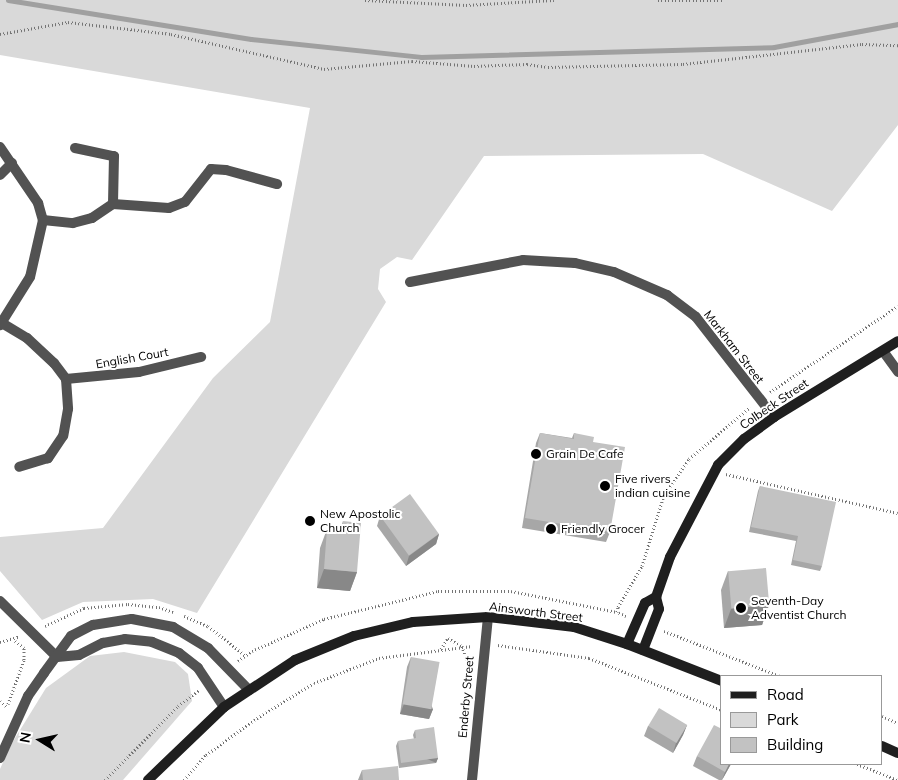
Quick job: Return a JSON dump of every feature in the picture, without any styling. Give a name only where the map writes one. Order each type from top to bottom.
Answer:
[{"type":"street","points":[[0,147],[38,203],[43,220],[30,277],[1,324],[27,338],[54,363],[66,379],[68,409],[62,436],[48,458],[19,467]]},
{"type":"street","points":[[75,148],[114,156],[113,204]]},
{"type":"street","points":[[0,175],[12,163]]},
{"type":"street","points":[[43,220],[74,223],[92,218],[113,204],[169,208],[185,202],[211,169],[226,170],[277,184]]},
{"type":"street","name":"Markham Street","points":[[410,282],[523,260],[576,263],[614,272],[667,295],[696,317],[774,417]]},
{"type":"street","name":"Colbeck Street","points":[[643,650],[660,609],[656,597],[685,523],[713,471],[744,439],[774,417],[898,342]]},
{"type":"street","points":[[883,351],[898,372]]},
{"type":"street","name":"English Court","points":[[66,379],[139,372],[201,357]]},
{"type":"street","name":"Colbeck Street","points":[[627,644],[645,603],[656,597]]},
{"type":"street","points":[[0,601],[57,657],[79,655],[103,643],[125,639],[152,642],[179,653],[198,668],[224,707]]},
{"type":"street","name":"Ainsworth Street","points":[[148,780],[224,707],[295,660],[354,636],[413,622],[488,617],[574,627],[627,644],[720,680]]},
{"type":"street","name":"Enderby Street","points":[[472,780],[488,617]]},
{"type":"street","points":[[0,758],[28,696],[71,636],[92,625],[132,619],[154,621],[192,636],[208,648],[249,690]]},
{"type":"street","points":[[883,746],[898,753]]},
{"type":"path","points":[[365,0],[466,5],[554,0]]},
{"type":"path","points":[[658,0],[722,0]]},
{"type":"path","points":[[0,34],[68,22],[171,34],[324,69],[402,62],[474,66],[527,64],[548,68],[683,64],[862,44],[898,45]]},
{"type":"path","points":[[637,621],[617,612],[618,607],[642,566],[664,495],[689,460],[750,408],[757,397],[780,388],[898,306]]},
{"type":"path","points":[[713,471],[898,513]]},
{"type":"path","points":[[653,626],[777,675]]},
{"type":"path","points":[[441,649],[448,638],[462,646],[470,668],[469,678]]},
{"type":"path","points":[[4,715],[24,660],[24,648],[14,640]]},
{"type":"path","points":[[184,780],[206,755],[254,720],[314,683],[380,658],[462,646],[484,645],[589,658],[720,709]]},
{"type":"path","points":[[0,701],[7,707]]},
{"type":"path","points":[[105,780],[178,706]]},
{"type":"path","points":[[883,716],[898,723]]},
{"type":"path","points":[[860,765],[898,780]]},
{"type":"green space","points":[[0,0],[898,0],[898,125],[832,211],[703,154],[484,156],[412,260],[397,257],[380,269],[378,289],[386,302],[197,613],[153,599],[83,602],[42,620],[0,571],[0,537],[103,528],[213,378],[270,322],[310,108],[0,55]]},
{"type":"green space","points":[[124,652],[175,662],[188,674],[192,701],[123,780],[0,780],[0,769],[12,743],[46,688],[90,656]]},
{"type":"building","points":[[540,433],[574,439],[574,433],[594,437],[593,442],[625,447],[610,532],[525,518]]},
{"type":"building","points":[[760,486],[836,502],[822,566],[793,560],[798,536],[751,527]]},
{"type":"building","points":[[410,494],[439,534],[409,555],[380,516]]},
{"type":"building","points":[[343,521],[361,523],[357,572],[324,569],[327,529],[342,530]]},
{"type":"building","points":[[766,568],[769,605],[731,608],[728,571]]},
{"type":"building","points":[[411,657],[440,662],[431,709],[403,704]]},
{"type":"building","points":[[659,708],[687,725],[676,743],[648,726]]},
{"type":"building","points":[[714,725],[720,728],[720,765],[728,765],[725,772],[697,756]]},
{"type":"building","points":[[434,727],[438,758],[401,763],[398,741],[416,738],[415,730]]},
{"type":"building","points":[[398,766],[399,780],[363,780],[362,770]]},
{"type":"waterway","points":[[8,0],[251,39],[421,57],[774,47],[898,24]]},
{"type":"place","name":"Grain De Cafe","points":[[536,454]]},
{"type":"place","name":"Five rivers indian cuisine","points":[[605,486]]},
{"type":"place","name":"New Apostolic Church","points":[[310,521]]},
{"type":"place","name":"Friendly Grocer","points":[[551,529]]},
{"type":"place","name":"Seventh-Day Adventist Church","points":[[741,608]]}]
